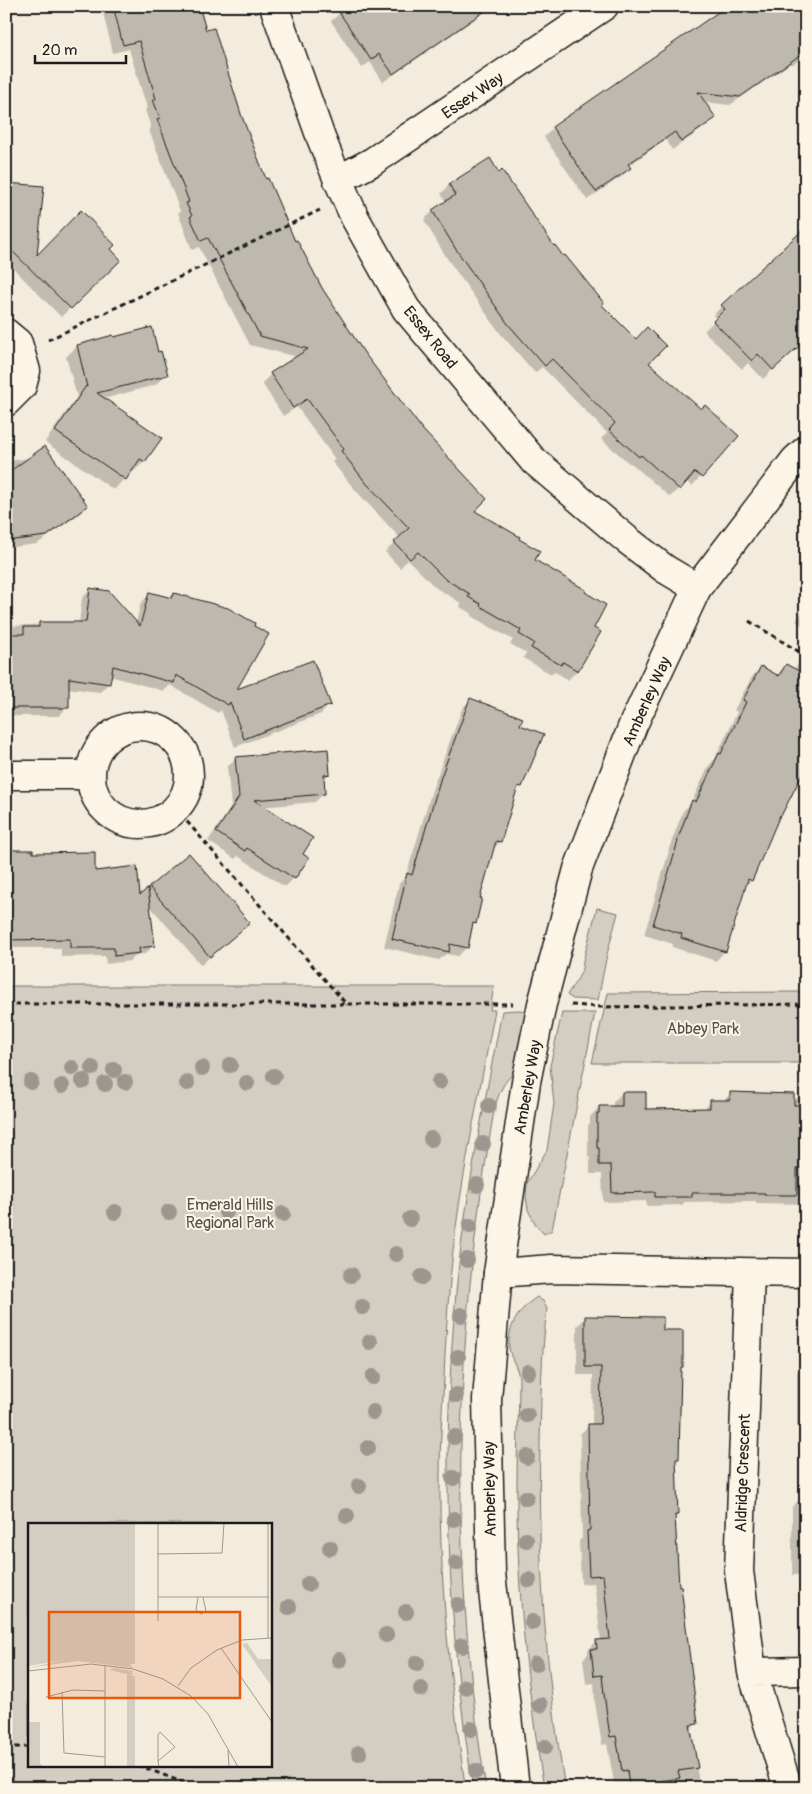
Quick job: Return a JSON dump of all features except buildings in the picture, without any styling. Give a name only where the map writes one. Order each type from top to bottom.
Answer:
[{"type":"street","name":"Essex Road","points":[[274,6],[338,180],[355,218],[406,309],[532,459],[657,563],[697,588]]},
{"type":"street","name":"Essex Way","points":[[338,180],[372,162],[604,6]]},
{"type":"street","points":[[6,402],[22,386],[26,371],[12,338]]},
{"type":"street","name":"Amberley Way","points":[[515,1788],[490,1573],[488,1399],[498,1273],[526,1082],[542,1004],[578,870],[634,726],[697,588],[795,460],[806,450]]},
{"type":"street","points":[[142,726],[157,729],[171,737],[181,749],[187,764],[188,779],[184,794],[175,808],[162,818],[146,823],[130,823],[114,817],[102,806],[94,791],[90,775],[93,759],[101,745],[112,734],[126,727],[142,726]]},
{"type":"street","points":[[6,775],[90,775]]},
{"type":"street","points":[[498,1273],[552,1269],[806,1273]]},
{"type":"street","name":"Aldridge Crescent","points":[[750,1273],[739,1571],[752,1672],[788,1788]]},
{"type":"street","points":[[752,1672],[806,1671]]},
{"type":"path","points":[[12,338],[44,342],[321,210]]},
{"type":"path","points":[[749,621],[806,656]]},
{"type":"path","points":[[175,808],[347,1005]]},
{"type":"path","points":[[6,1004],[542,1004],[600,1006],[806,1004]]},
{"type":"path","points":[[6,1747],[28,1747]]},
{"type":"path","points":[[141,1766],[197,1788]]},
{"type":"green space","points":[[597,908],[618,913],[607,954],[598,1000],[573,999],[567,995],[578,979],[583,966]]},
{"type":"green space","name":"Emerald Hills Regional Park","points":[[6,986],[494,986],[490,1010],[495,1010],[468,1150],[455,1234],[448,1306],[440,1464],[441,1553],[446,1630],[465,1784],[462,1788],[6,1788]]},
{"type":"green space","name":"Abbey Park","points":[[806,992],[806,1063],[592,1063],[608,993]]},
{"type":"green space","points":[[520,1010],[526,1012],[520,1056],[515,1070],[504,1084],[497,1100],[488,1147],[476,1227],[463,1387],[462,1547],[467,1628],[486,1788],[473,1788],[457,1662],[452,1599],[448,1472],[452,1345],[465,1214],[502,1011]]},
{"type":"green space","points":[[562,1013],[595,1013],[552,1230],[544,1234],[536,1225],[528,1210],[526,1197],[527,1183],[547,1150],[554,1104],[550,1066]]},
{"type":"green space","points":[[537,1297],[543,1301],[547,1309],[542,1360],[539,1488],[544,1617],[558,1745],[565,1788],[544,1788],[532,1712],[518,1558],[519,1378],[510,1352],[509,1340],[512,1325],[516,1318]]}]
